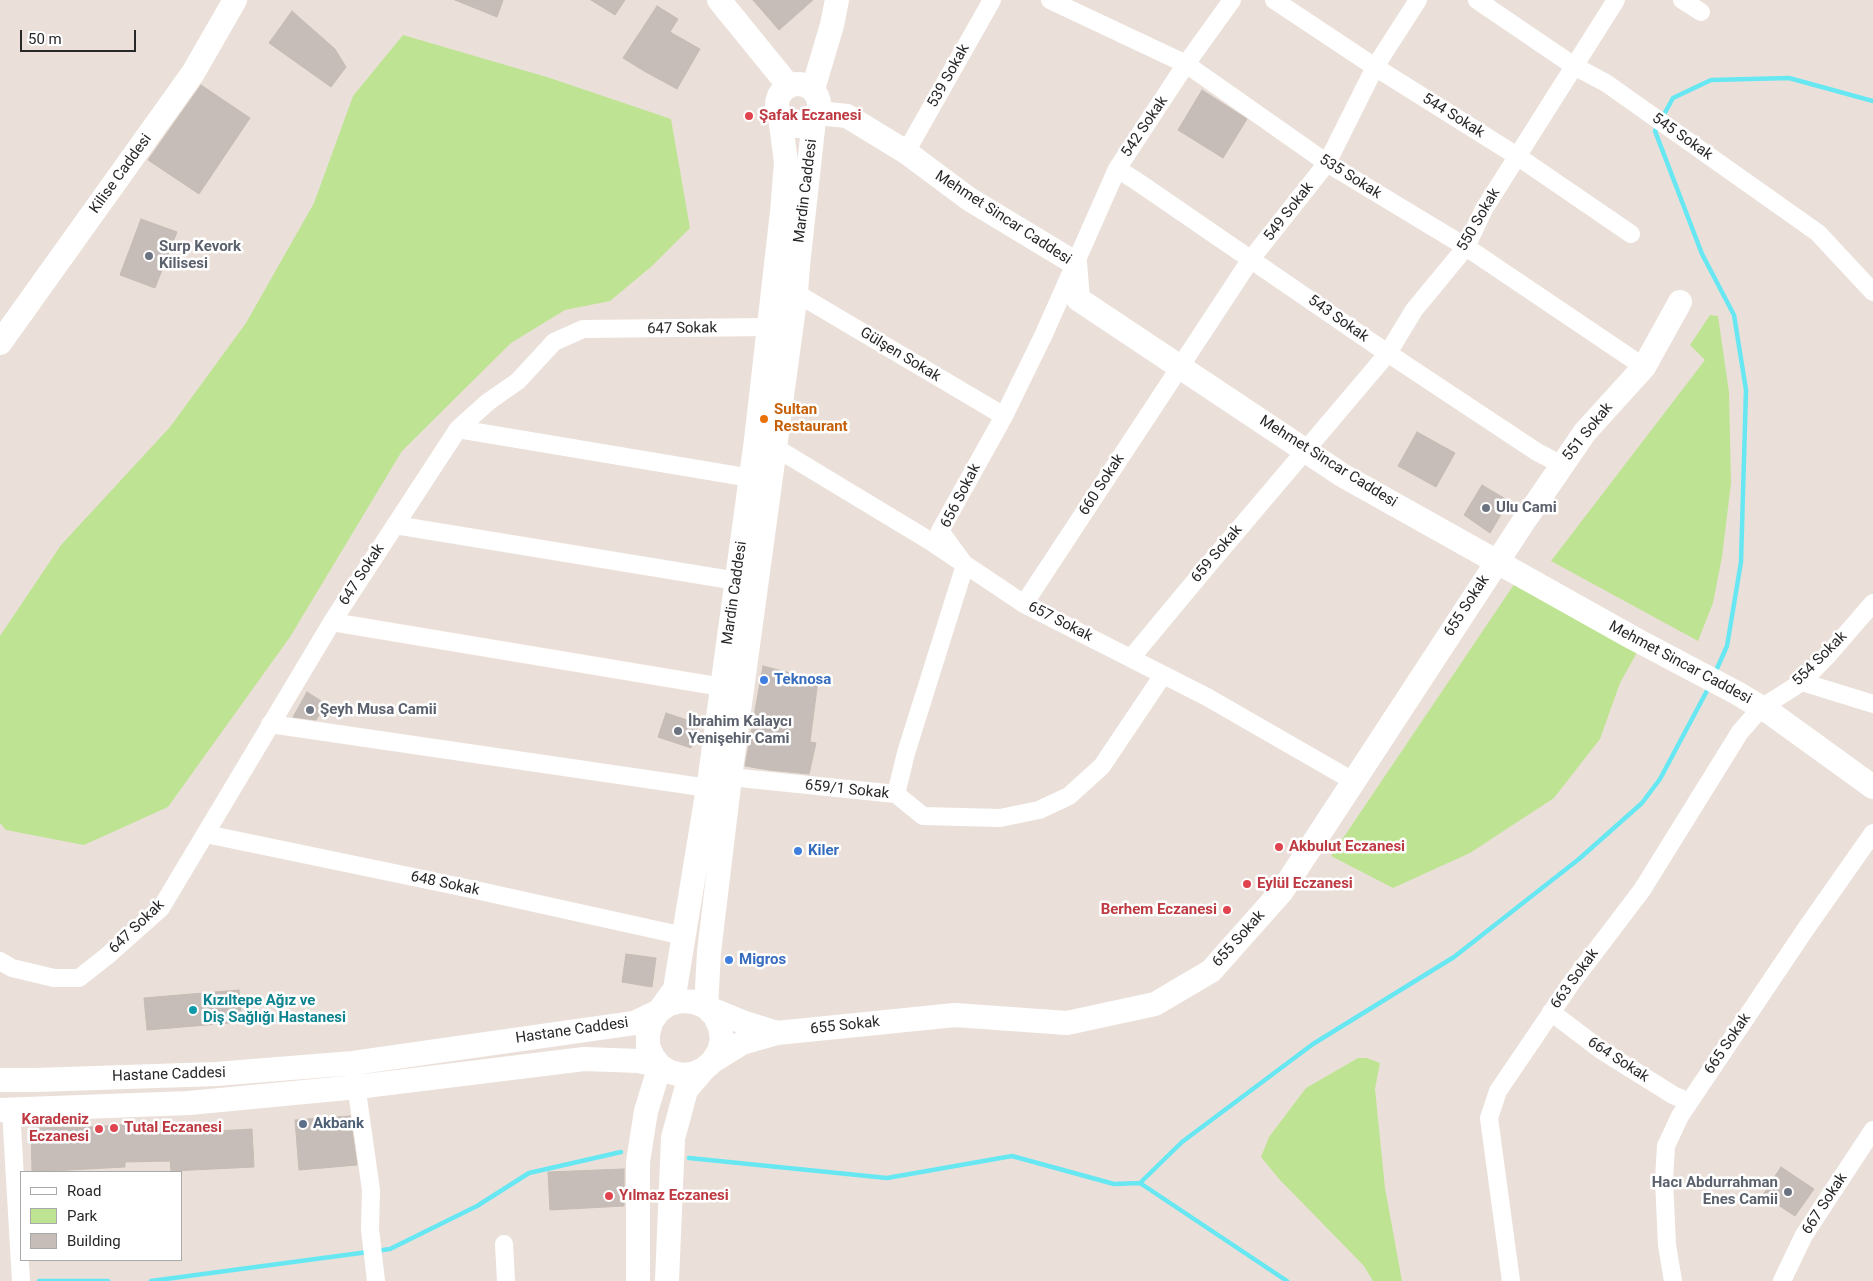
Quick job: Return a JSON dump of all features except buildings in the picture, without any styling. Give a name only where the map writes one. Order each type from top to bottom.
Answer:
[{"type":"street","name":"Kilise Caddesi","points":[[0,342],[193,73],[235,0]]},
{"type":"street","points":[[719,0],[789,86],[802,84],[813,89],[819,100],[816,116]]},
{"type":"street","points":[[813,89],[832,25],[837,0]]},
{"type":"street","name":"539 Sokak","points":[[906,152],[992,0]]},
{"type":"street","name":"535 Sokak","points":[[1050,0],[1186,64],[1327,163],[1466,247],[1644,366]]},
{"type":"street","name":"542 Sokak","points":[[1075,263],[1117,169],[1186,64],[1232,0]]},
{"type":"street","name":"544 Sokak","points":[[1274,0],[1375,67],[1517,156],[1631,234]]},
{"type":"street","name":"549 Sokak","points":[[1180,367],[1251,259],[1327,163],[1375,67],[1418,0]]},
{"type":"street","name":"545 Sokak","points":[[1477,0],[1574,66],[1606,83],[1818,233],[1873,292]]},
{"type":"street","name":"550 Sokak","points":[[1305,450],[1388,353],[1414,310],[1466,247],[1484,209],[1616,0]]},
{"type":"street","points":[[1682,0],[1701,12]]},
{"type":"street","name":"Mardin Caddesi","points":[[659,1011],[675,989],[708,788],[751,478],[786,162],[780,117],[777,110],[778,96],[789,86]]},
{"type":"street","name":"Mardin Caddesi","points":[[780,117],[796,127],[803,126],[816,116]]},
{"type":"street","name":"Mardin Caddesi","points":[[706,1007],[709,952],[730,777],[755,585],[776,448],[816,116]]},
{"type":"street","name":"Mehmet Sincar Caddesi","points":[[816,116],[847,116],[906,152],[969,199],[1075,263],[1078,299],[1342,475],[1633,638],[1737,693],[1873,787]]},
{"type":"street","name":"543 Sokak","points":[[1117,169],[1388,353],[1537,452],[1562,465]]},
{"type":"street","name":"656 Sokak","points":[[964,565],[940,531],[1004,416],[1044,334],[1075,263]]},
{"type":"street","name":"Gülşen Sokak","points":[[796,293],[1004,416]]},
{"type":"street","name":"551 Sokak","points":[[1496,561],[1585,432],[1644,366],[1680,302]]},
{"type":"street","name":"647 Sokak","points":[[0,961],[12,968],[54,978],[79,978],[107,956],[160,908],[332,622],[458,429],[488,402],[518,381],[554,342],[583,330],[769,327]]},
{"type":"street","name":"660 Sokak","points":[[1024,604],[1180,367]]},
{"type":"street","points":[[458,429],[751,478]]},
{"type":"street","name":"657 Sokak","points":[[776,448],[930,541],[1024,604],[1207,697],[1353,781]]},
{"type":"street","name":"659 Sokak","points":[[1131,658],[1305,450]]},
{"type":"street","points":[[395,524],[737,581]]},
{"type":"street","name":"655 Sokak","points":[[709,1065],[742,1043],[776,1033],[955,1015],[1067,1023],[1155,1004],[1211,971],[1282,891],[1496,561]]},
{"type":"street","points":[[896,794],[906,753],[964,565]]},
{"type":"street","name":"554 Sokak","points":[[1761,708],[1802,682],[1873,603]]},
{"type":"street","points":[[332,622],[722,687]]},
{"type":"street","name":"659/1 Sokak","points":[[730,777],[896,794],[923,816],[1000,818],[1039,810],[1070,796],[1102,766],[1164,675]]},
{"type":"street","points":[[1802,682],[1873,704]]},
{"type":"street","name":"663 Sokak","points":[[1511,1281],[1489,1118],[1498,1091],[1572,982],[1642,890],[1740,732],[1761,708]]},
{"type":"street","points":[[270,724],[708,788]]},
{"type":"street","name":"665 Sokak","points":[[1673,1281],[1666,1226],[1664,1180],[1666,1146],[1689,1102],[1873,833]]},
{"type":"street","name":"648 Sokak","points":[[206,834],[471,889],[684,936]]},
{"type":"street","points":[[659,1011],[669,1004],[681,1000],[694,1002],[706,1007],[715,1016],[720,1027],[720,1046],[709,1065],[686,1090],[672,1138],[666,1281]]},
{"type":"street","name":"655 Sokak","points":[[706,1007],[744,1023],[776,1033]]},
{"type":"street","name":"Hastane Caddesi","points":[[0,1080],[216,1074],[353,1063],[634,1023],[659,1011]]},
{"type":"street","name":"Hastane Caddesi","points":[[659,1011],[651,1022],[648,1046],[660,1066]]},
{"type":"street","name":"664 Sokak","points":[[1551,1012],[1601,1050],[1673,1095],[1689,1102]]},
{"type":"street","name":"Hastane Caddesi","points":[[6,1110],[189,1103],[356,1087],[584,1060],[639,1061],[660,1066]]},
{"type":"street","points":[[353,1063],[371,1190],[370,1230],[376,1281]]},
{"type":"street","points":[[638,1281],[638,1162],[646,1111],[660,1066],[670,1072],[682,1075],[693,1074],[709,1065]]},
{"type":"street","points":[[216,1074],[218,1099]]},
{"type":"street","points":[[6,1110],[21,1281]]},
{"type":"street","name":"667 Sokak","points":[[1782,1281],[1804,1236],[1873,1130]]},
{"type":"street","points":[[504,1244],[506,1281]]},
{"type":"green space","points":[[403,35],[550,78],[671,119],[690,228],[652,266],[610,301],[565,310],[511,343],[402,451],[290,637],[168,807],[84,845],[6,830],[0,823],[0,636],[61,545],[170,427],[246,323],[314,203],[353,96]]},
{"type":"green space","points":[[1710,315],[1718,316],[1729,392],[1731,483],[1722,557],[1713,603],[1698,641],[1551,561],[1705,360],[1690,345]]},
{"type":"green space","points":[[1515,583],[1640,647],[1620,683],[1600,739],[1554,798],[1470,853],[1393,888],[1331,856]]},
{"type":"green space","points":[[1358,1058],[1367,1058],[1380,1063],[1375,1089],[1385,1188],[1402,1281],[1373,1281],[1364,1266],[1279,1179],[1261,1157],[1269,1137],[1306,1088]]},
{"type":"waterway","points":[[1662,118],[1673,98],[1711,80],[1789,78],[1873,101]]},
{"type":"waterway","points":[[1658,125],[1655,131],[1702,254],[1734,315],[1746,390],[1741,562],[1727,646],[1715,673]]},
{"type":"waterway","points":[[689,1158],[887,1178],[1012,1156],[1114,1184],[1140,1183],[1182,1142],[1313,1044],[1454,957],[1579,859],[1642,803],[1660,779],[1709,687]]},
{"type":"waterway","points":[[376,1251],[390,1249],[477,1206],[529,1173],[621,1152]]},
{"type":"waterway","points":[[1140,1183],[1287,1281]]},
{"type":"waterway","points":[[151,1281],[368,1252]]},
{"type":"waterway","points":[[39,1281],[108,1281]]},
{"type":"place","name":"Şafak Eczanesi","points":[[749,116]]},
{"type":"place","name":"Surp Kevork Kilisesi","points":[[149,256]]},
{"type":"place","name":"Sultan Restaurant","points":[[764,419]]},
{"type":"place","name":"Ulu Cami","points":[[1486,508]]},
{"type":"place","name":"Teknosa","points":[[764,680]]},
{"type":"place","name":"Şeyh Musa Camii","points":[[310,710]]},
{"type":"place","name":"İbrahim Kalaycı Yenişehir Cami","points":[[678,731]]},
{"type":"place","name":"Akbulut Eczanesi","points":[[1279,847]]},
{"type":"place","name":"Kiler","points":[[798,851]]},
{"type":"place","name":"Eylül Eczanesi","points":[[1247,884]]},
{"type":"place","name":"Berhem Eczanesi","points":[[1227,910]]},
{"type":"place","name":"Migros","points":[[729,960]]},
{"type":"place","name":"Kızıltepe Ağız ve Diş Sağlığı Hastanesi","points":[[193,1010]]},
{"type":"place","name":"Akbank","points":[[303,1124]]},
{"type":"place","name":"Tutal Eczanesi","points":[[114,1128]]},
{"type":"place","name":"Karadeniz Eczanesi","points":[[99,1129]]},
{"type":"place","name":"Hacı Abdurrahman Enes Camii","points":[[1788,1192]]},
{"type":"place","name":"Yılmaz Eczanesi","points":[[609,1196]]}]
